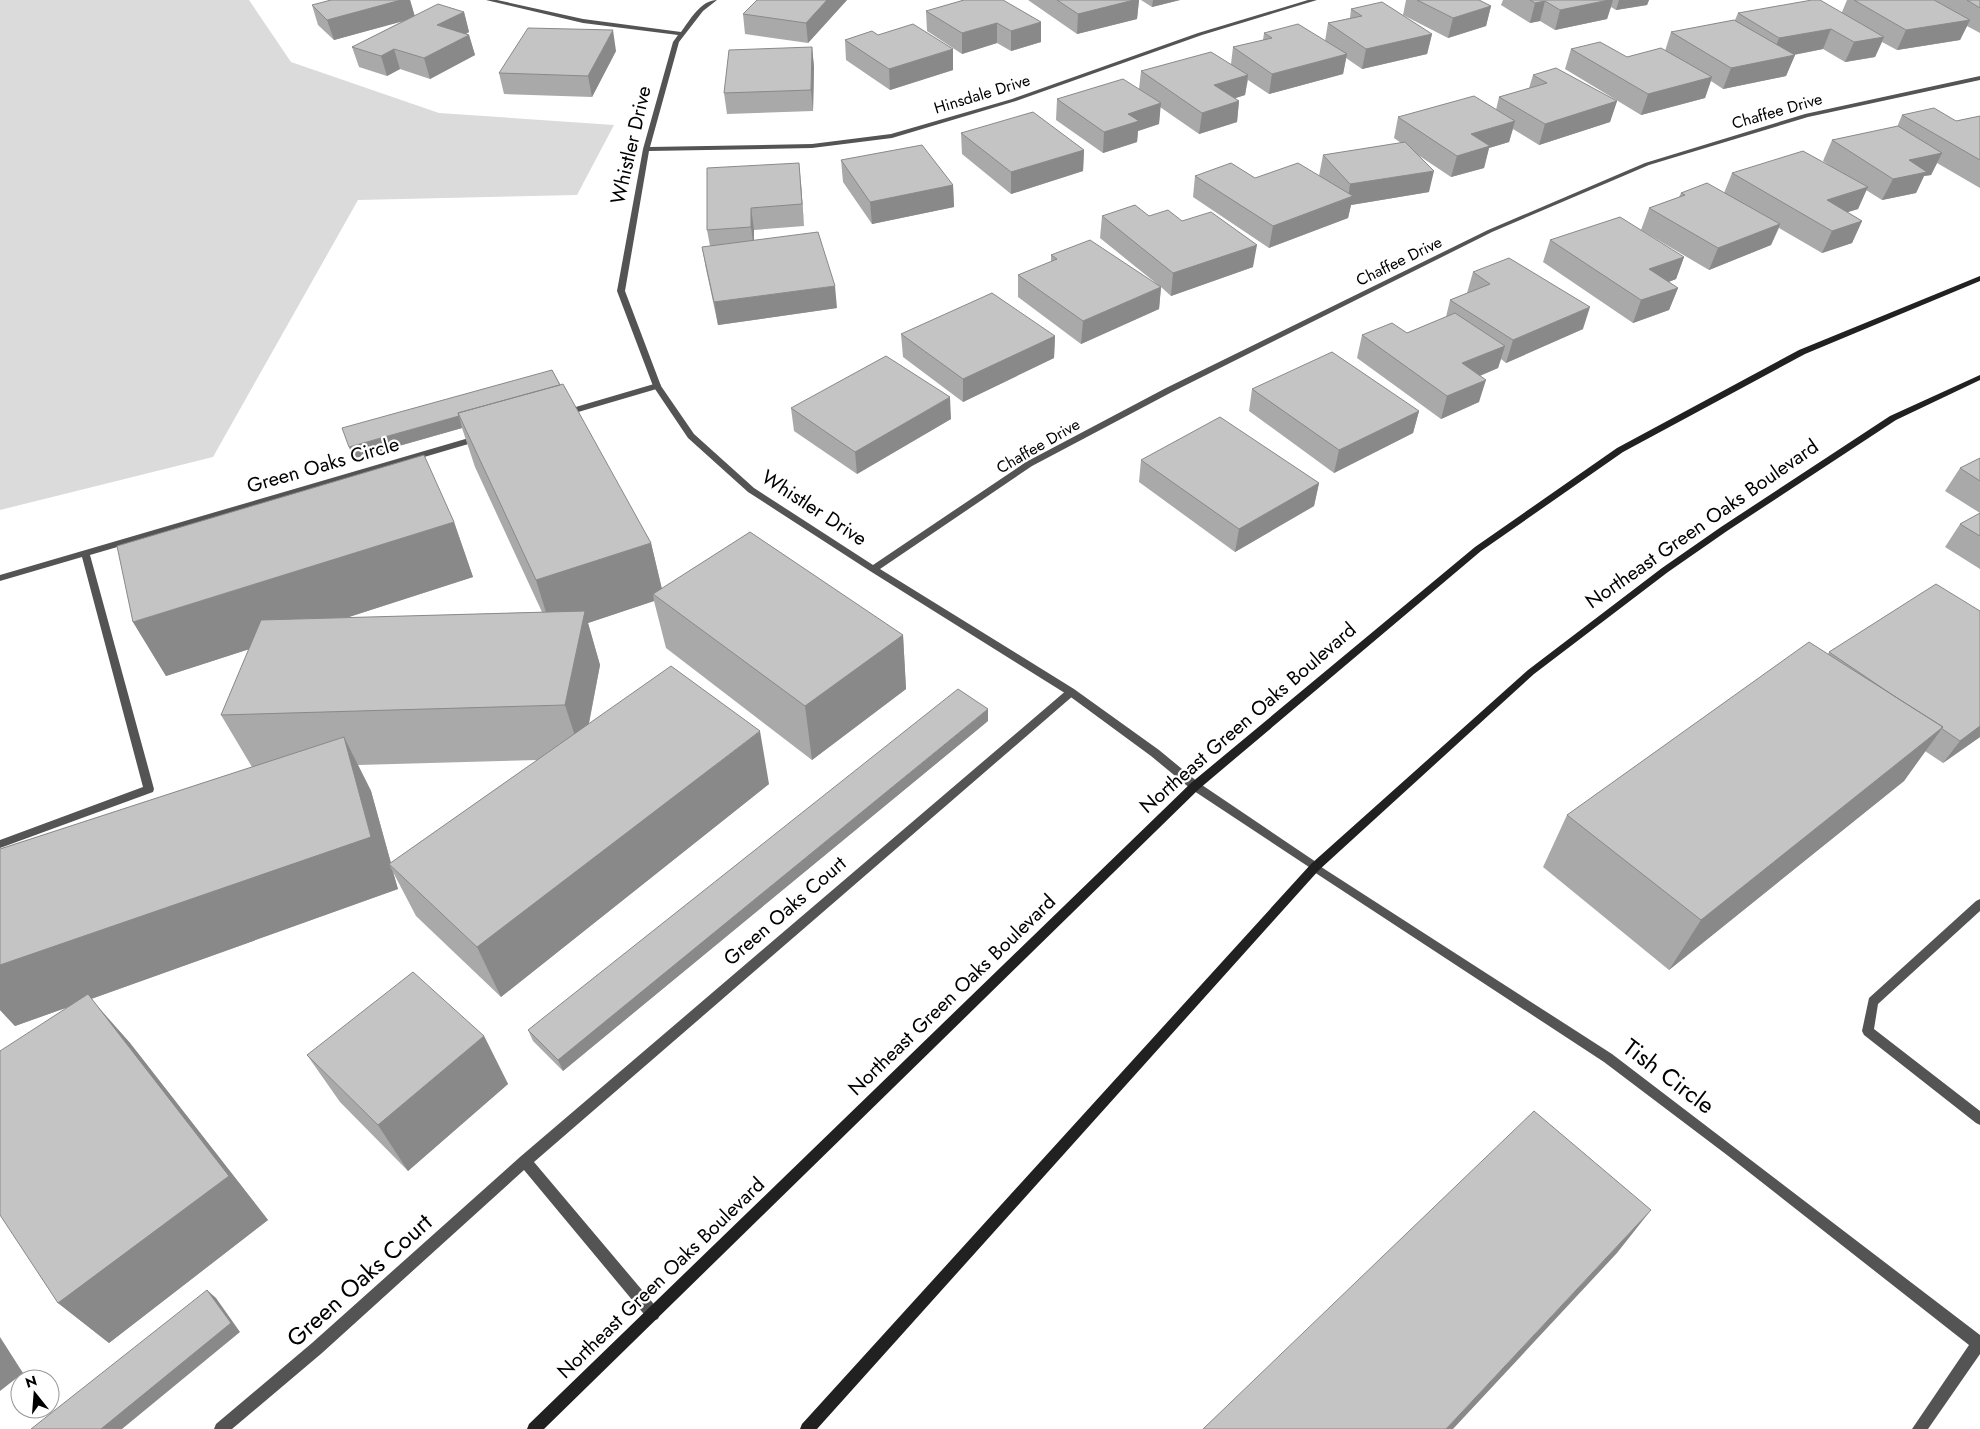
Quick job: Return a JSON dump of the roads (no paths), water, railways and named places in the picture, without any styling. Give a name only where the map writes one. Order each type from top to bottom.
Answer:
[{"type":"main road","name":"Northeast Green Oaks Boulevard","points":[[534,1429],[1195,786],[1478,549],[1620,450],[1802,352],[1980,278]]},
{"type":"main road","name":"Northeast Green Oaks Boulevard","points":[[807,1429],[1315,867],[1531,672],[1665,570],[1893,418],[1980,377]]},
{"type":"street","points":[[489,0],[583,21],[683,34]]},
{"type":"street","name":"Whistler Drive","points":[[714,0],[701,10],[676,42],[646,149],[621,291],[657,386],[691,436],[751,490],[873,569],[1071,692],[1155,753],[1195,786],[1315,867]]},
{"type":"street","name":"Hinsdale Drive","points":[[646,149],[812,146],[892,136],[1014,100],[1200,34],[1314,0]]},
{"type":"street","name":"Chaffee Drive","points":[[873,569],[1029,464],[1178,385],[1490,232],[1647,164],[1807,115],[1980,78]]},
{"type":"street","points":[[552,416],[657,386]]},
{"type":"street","name":"Green Oaks Circle","points":[[0,578],[485,436]]},
{"type":"street","points":[[0,844],[148,789],[85,553]]},
{"type":"street","name":"Green Oaks Court","points":[[222,1429],[317,1348],[525,1161],[1071,692]]},
{"type":"street","name":"Tish Circle","points":[[1315,867],[1608,1058],[1980,1343],[1919,1429]]},
{"type":"street","points":[[1980,904],[1873,1002],[1868,1031],[1980,1119]]},
{"type":"street","points":[[525,1161],[653,1314]]}]
